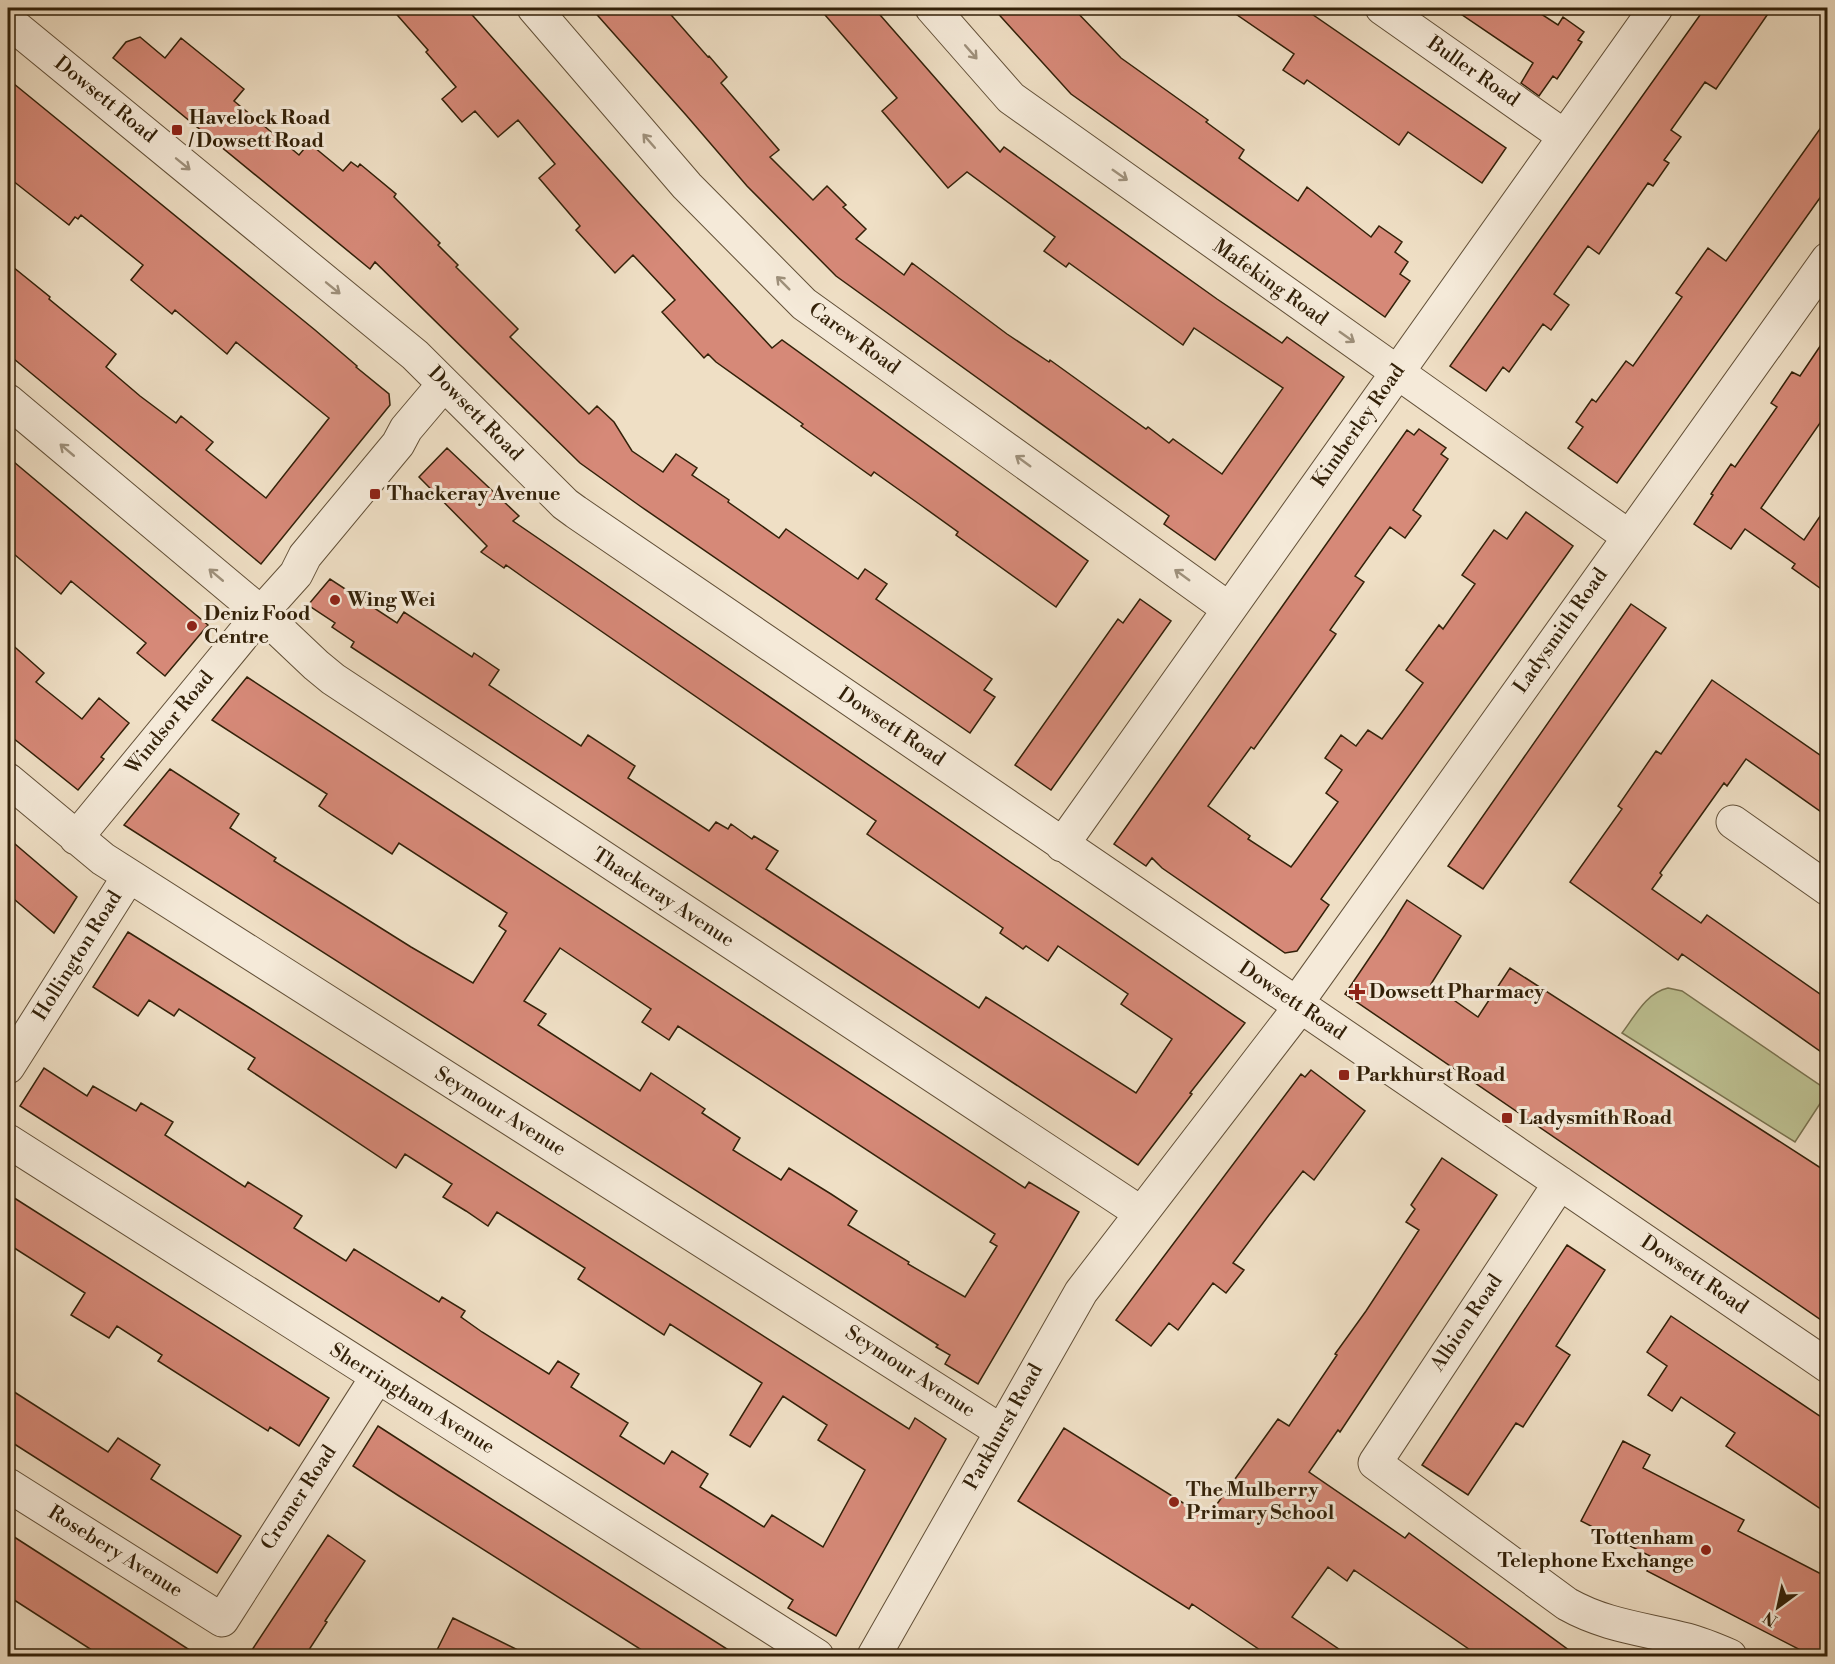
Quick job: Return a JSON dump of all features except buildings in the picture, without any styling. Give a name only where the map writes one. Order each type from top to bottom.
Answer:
[{"type":"street","name":"Carew Road","points":[[534,8],[687,186],[804,304],[1229,609]]},
{"type":"street","name":"Mafeking Road","points":[[932,8],[1011,98],[1628,536]]},
{"type":"street","name":"Buller Road","points":[[1382,8],[1564,136]]},
{"type":"street","name":"Kimberley Road","points":[[1062,845],[1656,8]]},
{"type":"street","name":"Dowsett Road","points":[[8,21],[406,347],[565,504],[1827,1366]]},
{"type":"street","name":"Ladysmith Road","points":[[1298,1005],[1628,536],[1827,259]]},
{"type":"street","name":"Windsor Road","points":[[76,838],[261,612],[296,574],[305,556],[398,444],[406,429],[444,384]]},
{"type":"street","name":"Thackeray Avenue","points":[[8,401],[261,612],[316,666],[333,679],[1141,1213]]},
{"type":"street","name":"Seymour Avenue","points":[[8,780],[103,859],[1001,1431]]},
{"type":"street","points":[[1733,822],[1827,889]]},
{"type":"street","name":"Hollington Road","points":[[8,1067],[129,876]]},
{"type":"street","name":"Parkhurst Road","points":[[874,1656],[1081,1292],[1298,1005]]},
{"type":"street","name":"Sherringham Avenue","points":[[8,1141],[817,1656]]},
{"type":"street","name":"Albion Road","points":[[1560,1183],[1375,1463],[1558,1598],[1584,1614],[1600,1620],[1688,1640],[1730,1656]]},
{"type":"street","name":"Cromer Road","points":[[222,1620],[377,1377]]},
{"type":"street","name":"Rosebery Avenue","points":[[8,1485],[222,1620]]},
{"type":"green space","points":[[1668,988],[1682,991],[1827,1090],[1795,1142],[1622,1033],[1647,1000]]},
{"type":"place","name":"Havelock Road / Dowsett Road","points":[[177,130]]},
{"type":"place","name":"Thackeray Avenue","points":[[375,494]]},
{"type":"place","name":"Wing Wei","points":[[335,600]]},
{"type":"place","name":"Deniz Food Centre","points":[[192,626]]},
{"type":"place","name":"Dowsett Pharmacy","points":[[1357,992]]},
{"type":"place","name":"Parkhurst Road","points":[[1344,1075]]},
{"type":"place","name":"Ladysmith Road","points":[[1507,1118]]},
{"type":"place","name":"The Mulberry Primary School","points":[[1174,1502]]},
{"type":"place","name":"Tottenham Telephone Exchange","points":[[1706,1550]]}]
